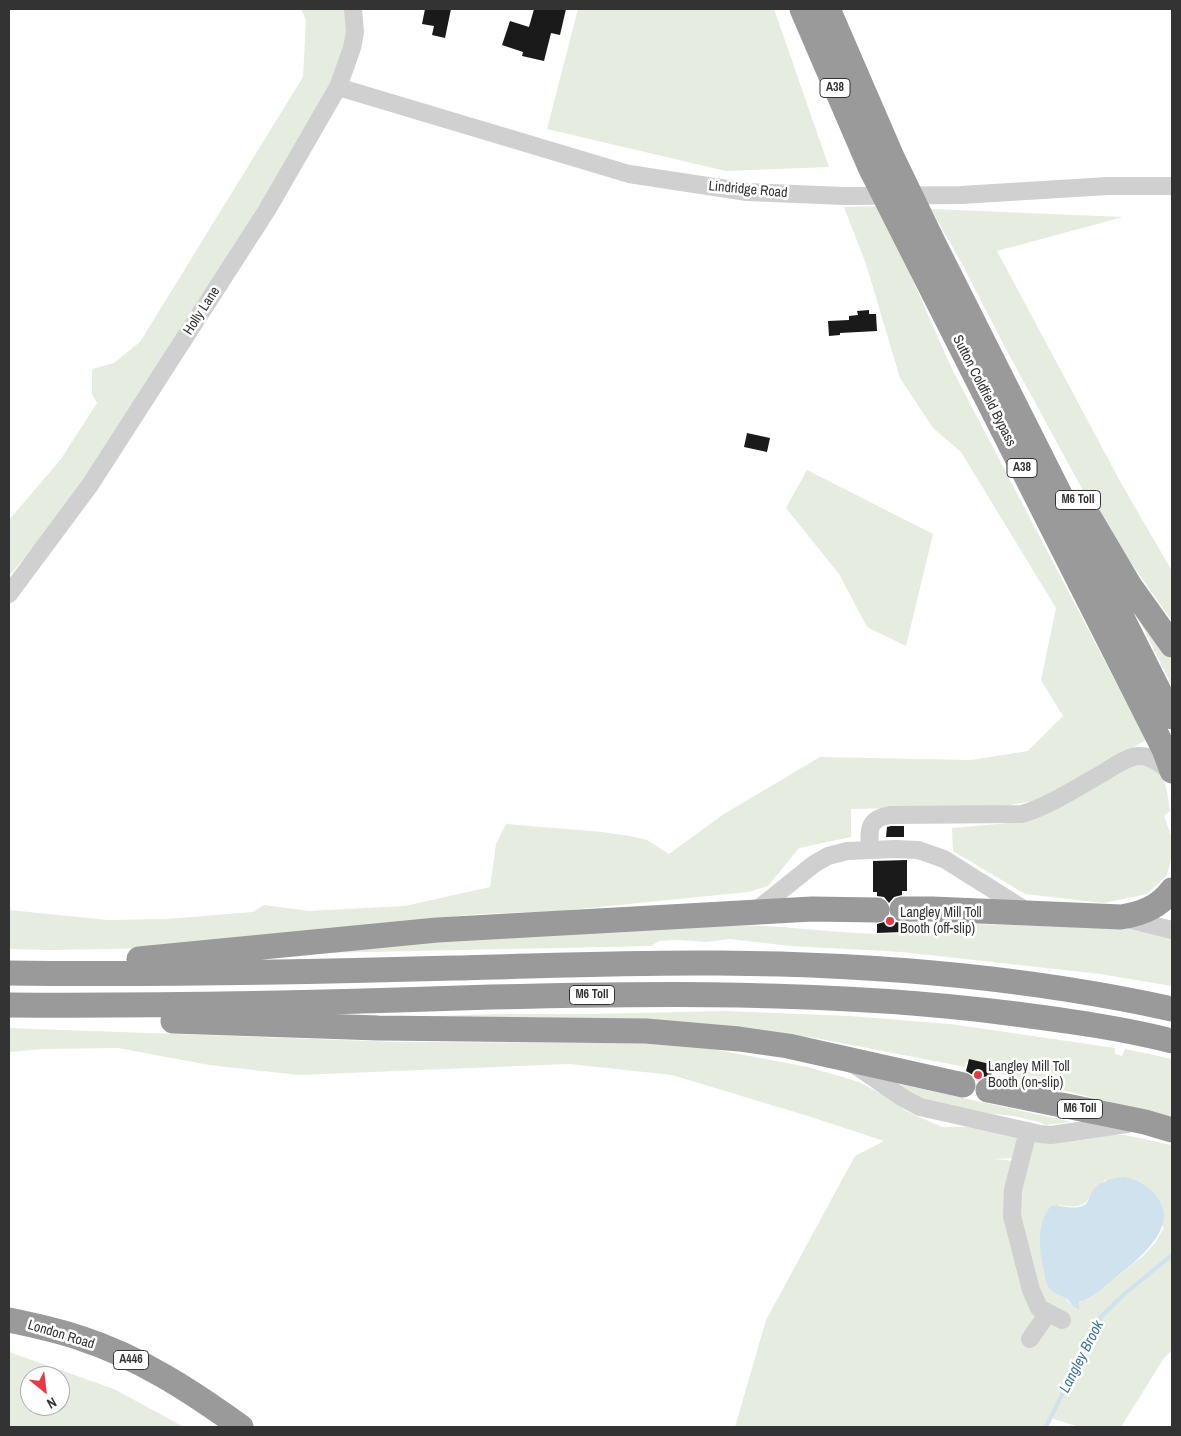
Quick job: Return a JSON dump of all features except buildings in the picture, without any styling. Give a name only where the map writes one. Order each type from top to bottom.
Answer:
[{"type":"highway","name":"Sutton Coldfield Bypass","points":[[802,9],[870,167],[1164,749],[1172,772]]},
{"type":"highway","name":"Sutton Coldfield Bypass","points":[[828,9],[892,157],[1172,717]]},
{"type":"highway","name":"M6 Toll","points":[[989,353],[1130,586],[1172,645]]},
{"type":"highway","points":[[902,909],[1122,917],[1138,914],[1151,908],[1166,899],[1172,890]]},
{"type":"highway","points":[[9,966],[146,959],[437,930],[622,918],[812,909],[877,910]]},
{"type":"highway","name":"M6 Toll","points":[[9,973],[111,975],[717,962],[861,968],[963,977],[1081,993],[1172,1010]]},
{"type":"highway","name":"M6 Toll","points":[[9,1005],[129,1006],[568,995],[722,994],[855,998],[946,1006],[1070,1021],[1172,1041]]},
{"type":"highway","points":[[9,1013],[120,1020],[250,1022],[378,1028],[646,1031],[739,1039],[788,1046],[963,1085]]},
{"type":"highway","name":"M6 Toll","points":[[988,1090],[1145,1122],[1172,1130]]},
{"type":"highway","name":"London Road","points":[[9,1320],[82,1338],[141,1364],[186,1388],[241,1427]]},
{"type":"street","name":"Holly Lane","points":[[9,594],[90,485],[267,210],[338,86],[352,48],[355,32],[355,14],[353,9]]},
{"type":"street","name":"Lindridge Road","points":[[338,86],[629,174],[747,192],[844,196],[960,196],[1108,186],[1172,186]]},
{"type":"street","points":[[870,850],[869,831],[878,817],[890,814],[1022,814],[1041,808],[1121,762],[1136,756],[1160,762],[1172,772]]},
{"type":"street","points":[[753,913],[814,864],[828,856],[847,851],[870,850],[918,850],[944,858],[1031,913]]},
{"type":"street","points":[[1122,917],[1172,930]]},
{"type":"street","points":[[845,1058],[903,1098],[920,1107],[1040,1134],[1051,1135],[1145,1122]]},
{"type":"street","points":[[1028,1131],[1013,1190],[1012,1216],[1031,1290],[1039,1308],[1055,1317],[1030,1339]]},
{"type":"shaded area","points":[[301,9],[345,9],[347,39],[326,93],[209,291],[57,519],[9,576],[9,520],[61,459],[97,403],[92,394],[92,369],[114,363],[140,342],[303,77],[306,20]]},
{"type":"shaded area","points":[[578,9],[774,9],[829,167],[726,171],[547,129]]},
{"type":"shaded area","points":[[880,206],[952,369],[1146,740],[1044,799],[1004,806],[851,809],[851,837],[799,848],[768,886],[748,892],[559,911],[479,914],[435,918],[161,948],[9,949],[9,910],[108,920],[167,919],[253,912],[264,905],[309,911],[405,906],[490,887],[496,844],[506,824],[630,836],[647,840],[669,854],[724,814],[820,757],[971,760],[1028,751],[1063,716],[1041,680],[1056,608],[961,452],[933,428],[900,378],[866,264],[844,207]]},
{"type":"shaded area","points":[[931,209],[1123,217],[997,251],[1121,483],[1172,571],[1172,621],[1093,509]]},
{"type":"shaded area","points":[[807,470],[933,534],[906,646],[867,627],[839,574],[786,508]]},
{"type":"shaded area","points":[[1121,583],[1172,661],[1172,686]]},
{"type":"shaded area","points":[[1140,765],[1155,770],[1164,781],[1170,811],[1164,816],[1171,835],[1172,845],[1172,855],[1167,875],[1147,894],[1103,903],[1025,894],[953,851],[952,828],[1021,822],[1126,766]]},
{"type":"shaded area","points":[[942,923],[1136,929],[1172,937],[1172,986],[1100,974],[902,952],[791,946],[729,939],[707,942],[659,941],[651,946],[321,953],[346,946],[720,926],[781,927],[887,934],[905,933],[906,925]]},
{"type":"shaded area","points":[[726,1011],[850,1016],[950,1024],[1115,1048],[1115,1054],[1122,1056],[1125,1049],[1172,1059],[1172,1118],[996,1073],[995,1067],[966,1062],[965,1067],[816,1038],[751,1031],[329,1019],[502,1014]]},
{"type":"shaded area","points":[[9,1028],[397,1042],[655,1043],[712,1049],[808,1067],[859,1082],[887,1097],[906,1111],[942,1127],[982,1127],[1019,1136],[1016,1158],[995,1159],[1023,1162],[1030,1140],[1125,1135],[1172,1145],[1172,1350],[1164,1358],[1121,1427],[1079,1427],[1051,1418],[1046,1427],[735,1427],[766,1320],[855,1156],[884,1141],[672,1075],[569,1064],[299,1075],[209,1065],[118,1048],[43,1049],[9,1052]],"holes":[[[1105,1180],[1164,1227],[1155,1243],[1143,1256],[1091,1297],[1072,1306],[1066,1299],[1059,1205],[1078,1206],[1083,1204]]]},
{"type":"shaded area","points":[[895,1083],[1072,1122],[1046,1125],[1014,1116],[974,1112],[924,1101]]},
{"type":"shaded area","points":[[9,1352],[49,1366],[20,1366],[20,1416],[70,1416],[70,1373],[114,1389],[184,1427],[9,1427]]},
{"type":"water","points":[[1124,1177],[1142,1184],[1157,1197],[1163,1209],[1164,1220],[1160,1232],[1153,1243],[1133,1263],[1093,1296],[1079,1302],[1079,1309],[1073,1306],[1067,1299],[1052,1291],[1047,1283],[1040,1246],[1043,1221],[1051,1206],[1075,1208],[1082,1206],[1087,1203],[1094,1190],[1101,1183]]},
{"type":"waterway","name":"Langley Brook","points":[[1046,1427],[1100,1318],[1122,1296],[1172,1255]]},
{"type":"place","name":"Langley Mill Toll Booth (off-slip)","points":[[890,921]]},
{"type":"place","name":"Langley Mill Toll Booth (on-slip)","points":[[978,1075]]}]
